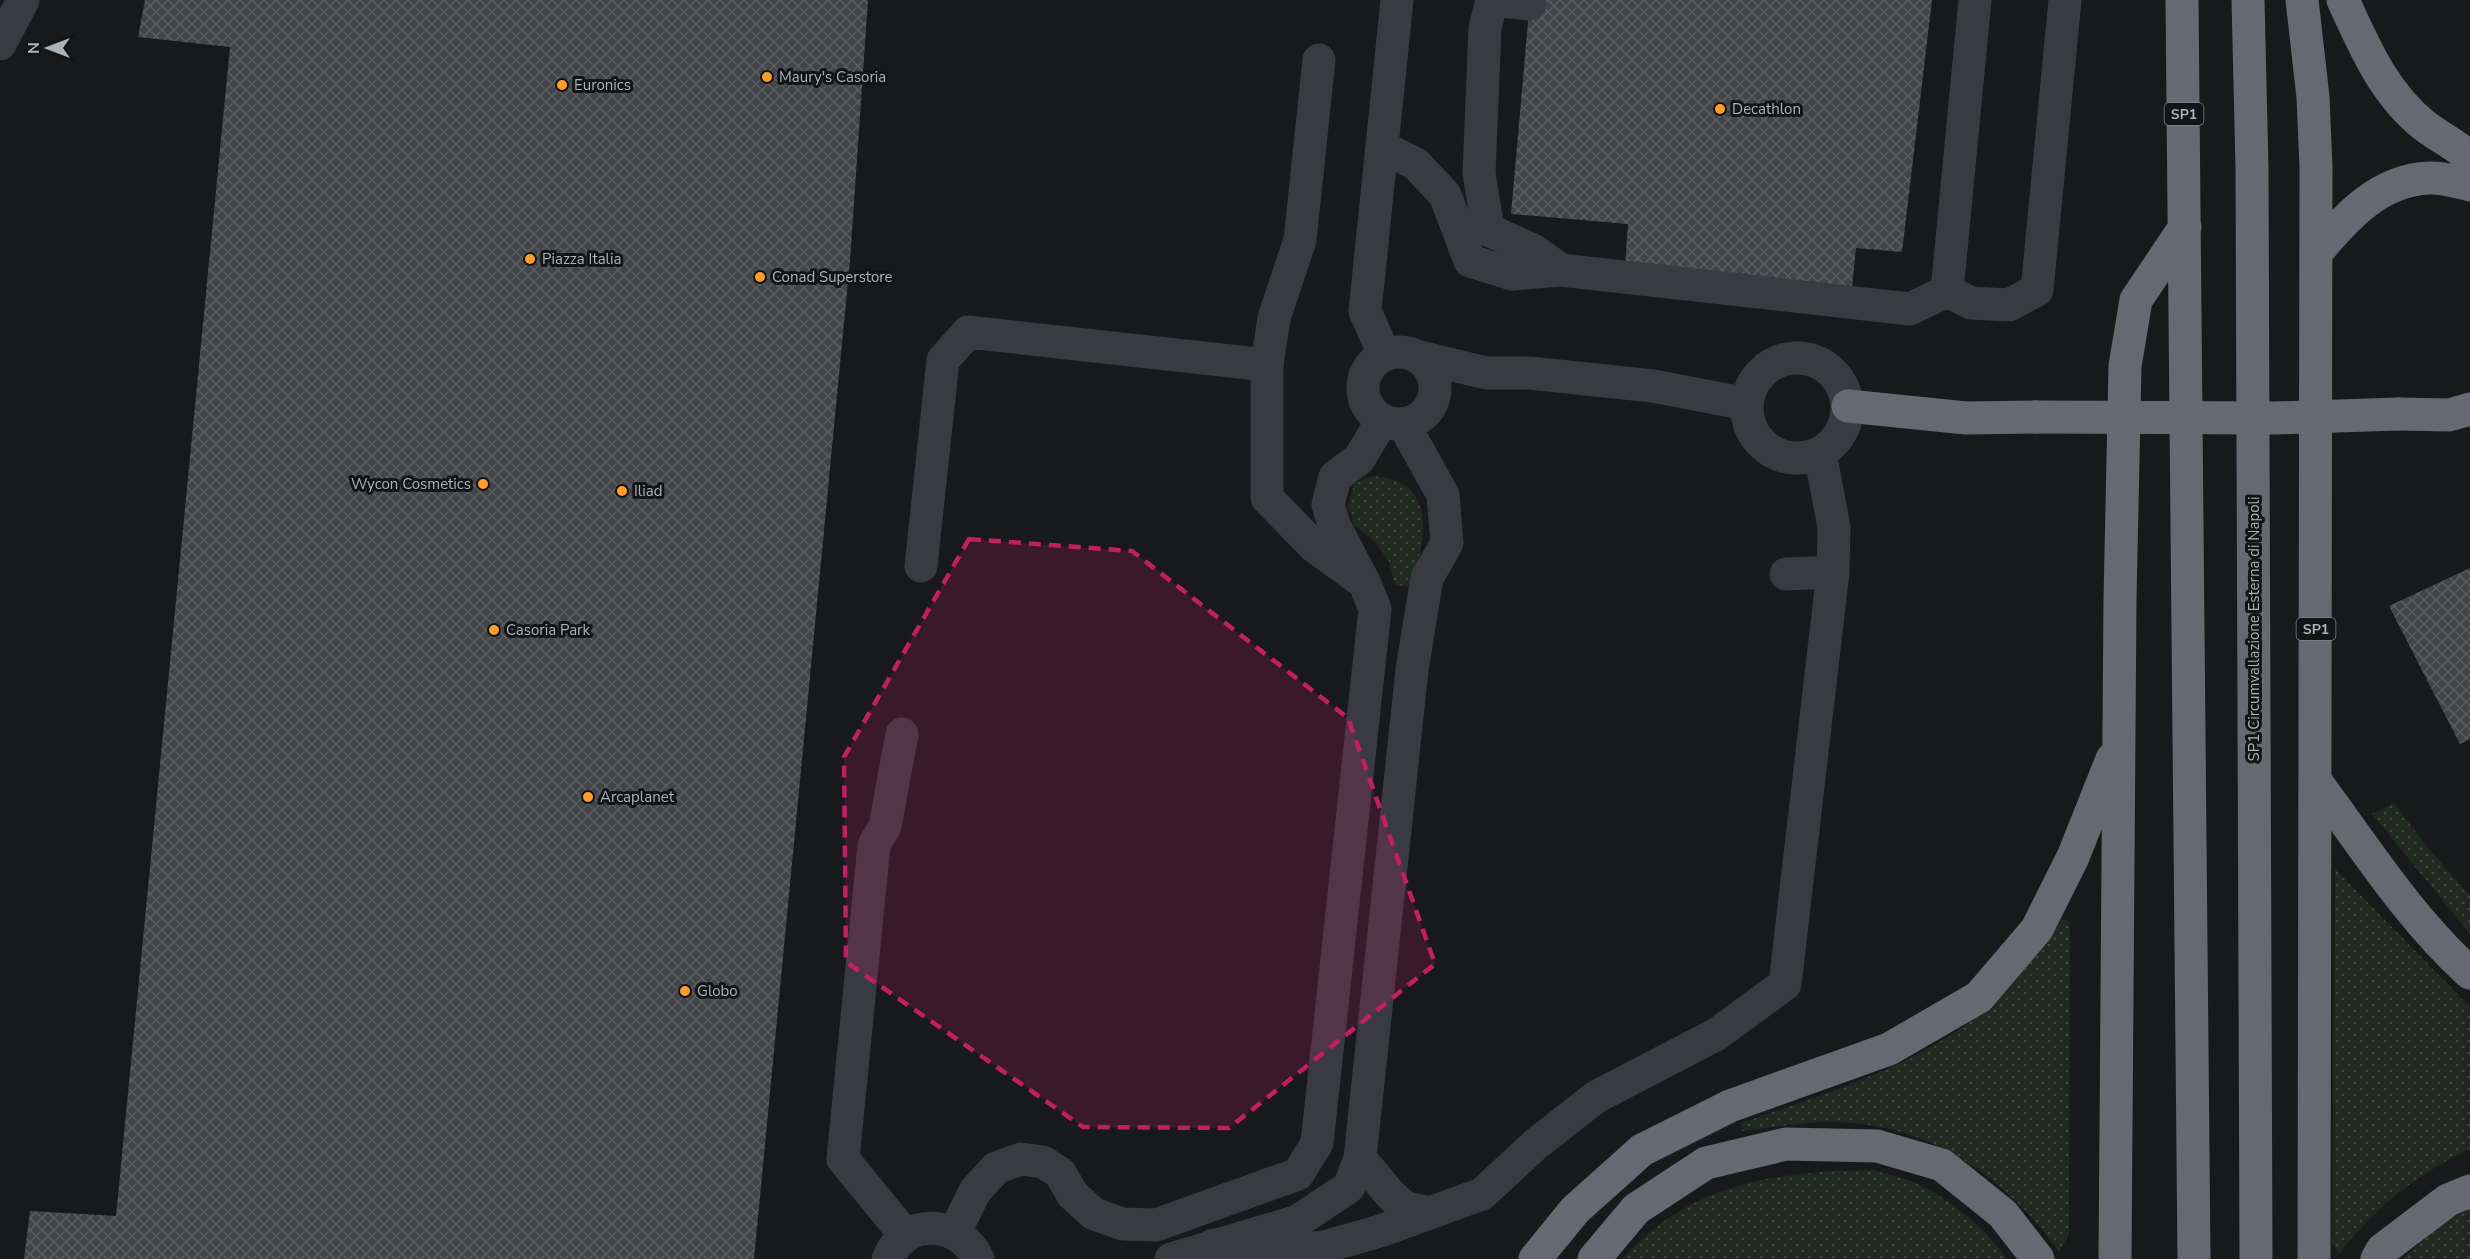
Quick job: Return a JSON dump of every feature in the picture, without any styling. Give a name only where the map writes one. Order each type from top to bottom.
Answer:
[{"type":"highway","name":"SP1","points":[[2182,0],[2194,1259]]},
{"type":"highway","name":"SP1 Circumvallazione Esterna di Napoli","points":[[2248,0],[2252,168],[2256,1259]]},
{"type":"highway","name":"SP1","points":[[2302,0],[2313,97],[2316,253],[2314,1259]]},
{"type":"highway","points":[[2343,0],[2366,50],[2392,95],[2424,126],[2470,158]]},
{"type":"highway","points":[[2316,253],[2357,206],[2391,186],[2429,177],[2470,185]]},
{"type":"highway","points":[[2115,1259],[2125,366],[2136,300],[2185,227]]},
{"type":"highway","points":[[1848,406],[1966,418],[2275,418],[2398,414],[2449,415],[2470,409]]},
{"type":"highway","points":[[1535,1259],[1575,1210],[1642,1150],[1730,1106],[1889,1049],[1979,997],[2037,928],[2073,857],[2119,744]]},
{"type":"highway","points":[[2315,780],[2396,889],[2451,956],[2470,973]]},
{"type":"highway","points":[[1594,1259],[1636,1209],[1707,1162],[1786,1144],[1877,1146],[1942,1165],[2002,1214],[2038,1259]]},
{"type":"highway","points":[[2377,1259],[2382,1250],[2448,1200],[2470,1191]]},
{"type":"street","points":[[0,44],[23,0]]},
{"type":"street","points":[[955,1232],[975,1191],[996,1168],[1021,1159],[1043,1162],[1060,1173],[1073,1195],[1094,1214],[1123,1224],[1156,1225],[1298,1174],[1317,1143],[1375,609],[1365,584],[1335,527],[1328,505],[1335,477],[1359,459],[1393,423],[1425,415],[1435,395],[1436,383],[1432,372],[1400,355],[1365,311],[1397,0]]},
{"type":"street","points":[[1530,4],[1493,0],[1485,28],[1479,173],[1488,230],[1533,250],[1561,270]]},
{"type":"street","points":[[1947,291],[1975,0]]},
{"type":"street","points":[[1947,291],[1971,303],[2009,305],[2037,290],[2064,0]]},
{"type":"street","points":[[1319,60],[1300,240],[1274,318],[1267,365],[1267,498],[1315,547],[1365,584]]},
{"type":"street","points":[[1382,147],[1416,164],[1445,195],[1470,261],[1512,274],[1561,270],[1910,309],[1947,291]]},
{"type":"street","points":[[921,566],[943,360],[968,332],[1267,365]]},
{"type":"street","points":[[1171,1259],[1298,1221],[1349,1187],[1360,1158],[1412,670],[1427,578],[1447,543],[1443,495],[1393,423],[1372,414],[1363,393],[1367,370],[1400,355],[1486,373],[1530,373],[1653,386],[1747,404]]},
{"type":"street","points":[[1799,357],[1827,366],[1838,377],[1845,391],[1848,406],[1841,434],[1832,445],[1820,453],[1805,458],[1790,458],[1769,449],[1754,433],[1747,404],[1750,389],[1769,365],[1784,359],[1799,357]]},
{"type":"street","points":[[1213,1245],[1275,1252],[1324,1247],[1482,1194],[1536,1144],[1596,1097],[1717,1034],[1785,984],[1833,572],[1834,527],[1820,453]]},
{"type":"street","points":[[1786,574],[1833,572]]},
{"type":"street","points":[[902,734],[885,826],[874,845],[843,1160],[897,1247],[930,1227],[955,1232],[966,1240],[978,1259]]},
{"type":"street","points":[[1360,1158],[1389,1193],[1404,1207],[1430,1213]]},
{"type":"highlighted area","points":[[969,539],[1132,551],[1348,718],[1435,964],[1229,1128],[1083,1127],[846,962],[844,757]]},
{"type":"shaded area","points":[[1371,476],[1393,479],[1408,488],[1418,500],[1423,533],[1421,551],[1410,587],[1395,585],[1389,561],[1374,541],[1354,525],[1348,506],[1354,484]]},
{"type":"shaded area","points":[[2394,803],[2425,844],[2470,896],[2470,934],[2372,814]]},
{"type":"shaded area","points":[[2335,869],[2470,1007],[2470,1149],[2431,1170],[2398,1193],[2368,1221],[2339,1254],[2332,1242]]},
{"type":"shaded area","points":[[2063,919],[2070,922],[2069,1234],[2059,1252],[2013,1198],[1958,1157],[1928,1141],[1895,1130],[1861,1124],[1824,1122],[1742,1131],[1741,1123],[1871,1076],[1933,1046],[1962,1028],[2010,987]]},
{"type":"shaded area","points":[[1873,1170],[1913,1182],[1940,1196],[1977,1225],[2007,1259],[1622,1259],[1649,1233],[1677,1213],[1736,1186],[1801,1174]]},
{"type":"shaded area","points":[[2470,1205],[2470,1259],[2402,1259],[2446,1219]]},
{"type":"building","name":"Casoria Park","points":[[145,0],[868,0],[850,260],[754,1259],[24,1259],[30,1211],[116,1216],[230,47],[138,37]]},
{"type":"building","name":"Decathlon","points":[[1530,0],[1932,0],[1902,252],[1856,248],[1852,287],[1625,266],[1628,224],[1511,214]]},
{"type":"building","points":[[2470,568],[2470,739],[2460,744],[2389,606]]},
{"type":"place","name":"Maury's Casoria","points":[[767,77]]},
{"type":"place","name":"Euronics","points":[[562,85]]},
{"type":"place","name":"Decathlon","points":[[1720,109]]},
{"type":"place","name":"Piazza Italia","points":[[530,259]]},
{"type":"place","name":"Conad Superstore","points":[[760,277]]},
{"type":"place","name":"Wycon Cosmetics","points":[[483,484]]},
{"type":"place","name":"Iliad","points":[[622,491]]},
{"type":"place","name":"Casoria Park","points":[[494,630]]},
{"type":"place","name":"Arcaplanet","points":[[588,797]]},
{"type":"place","name":"Globo","points":[[685,991]]}]
